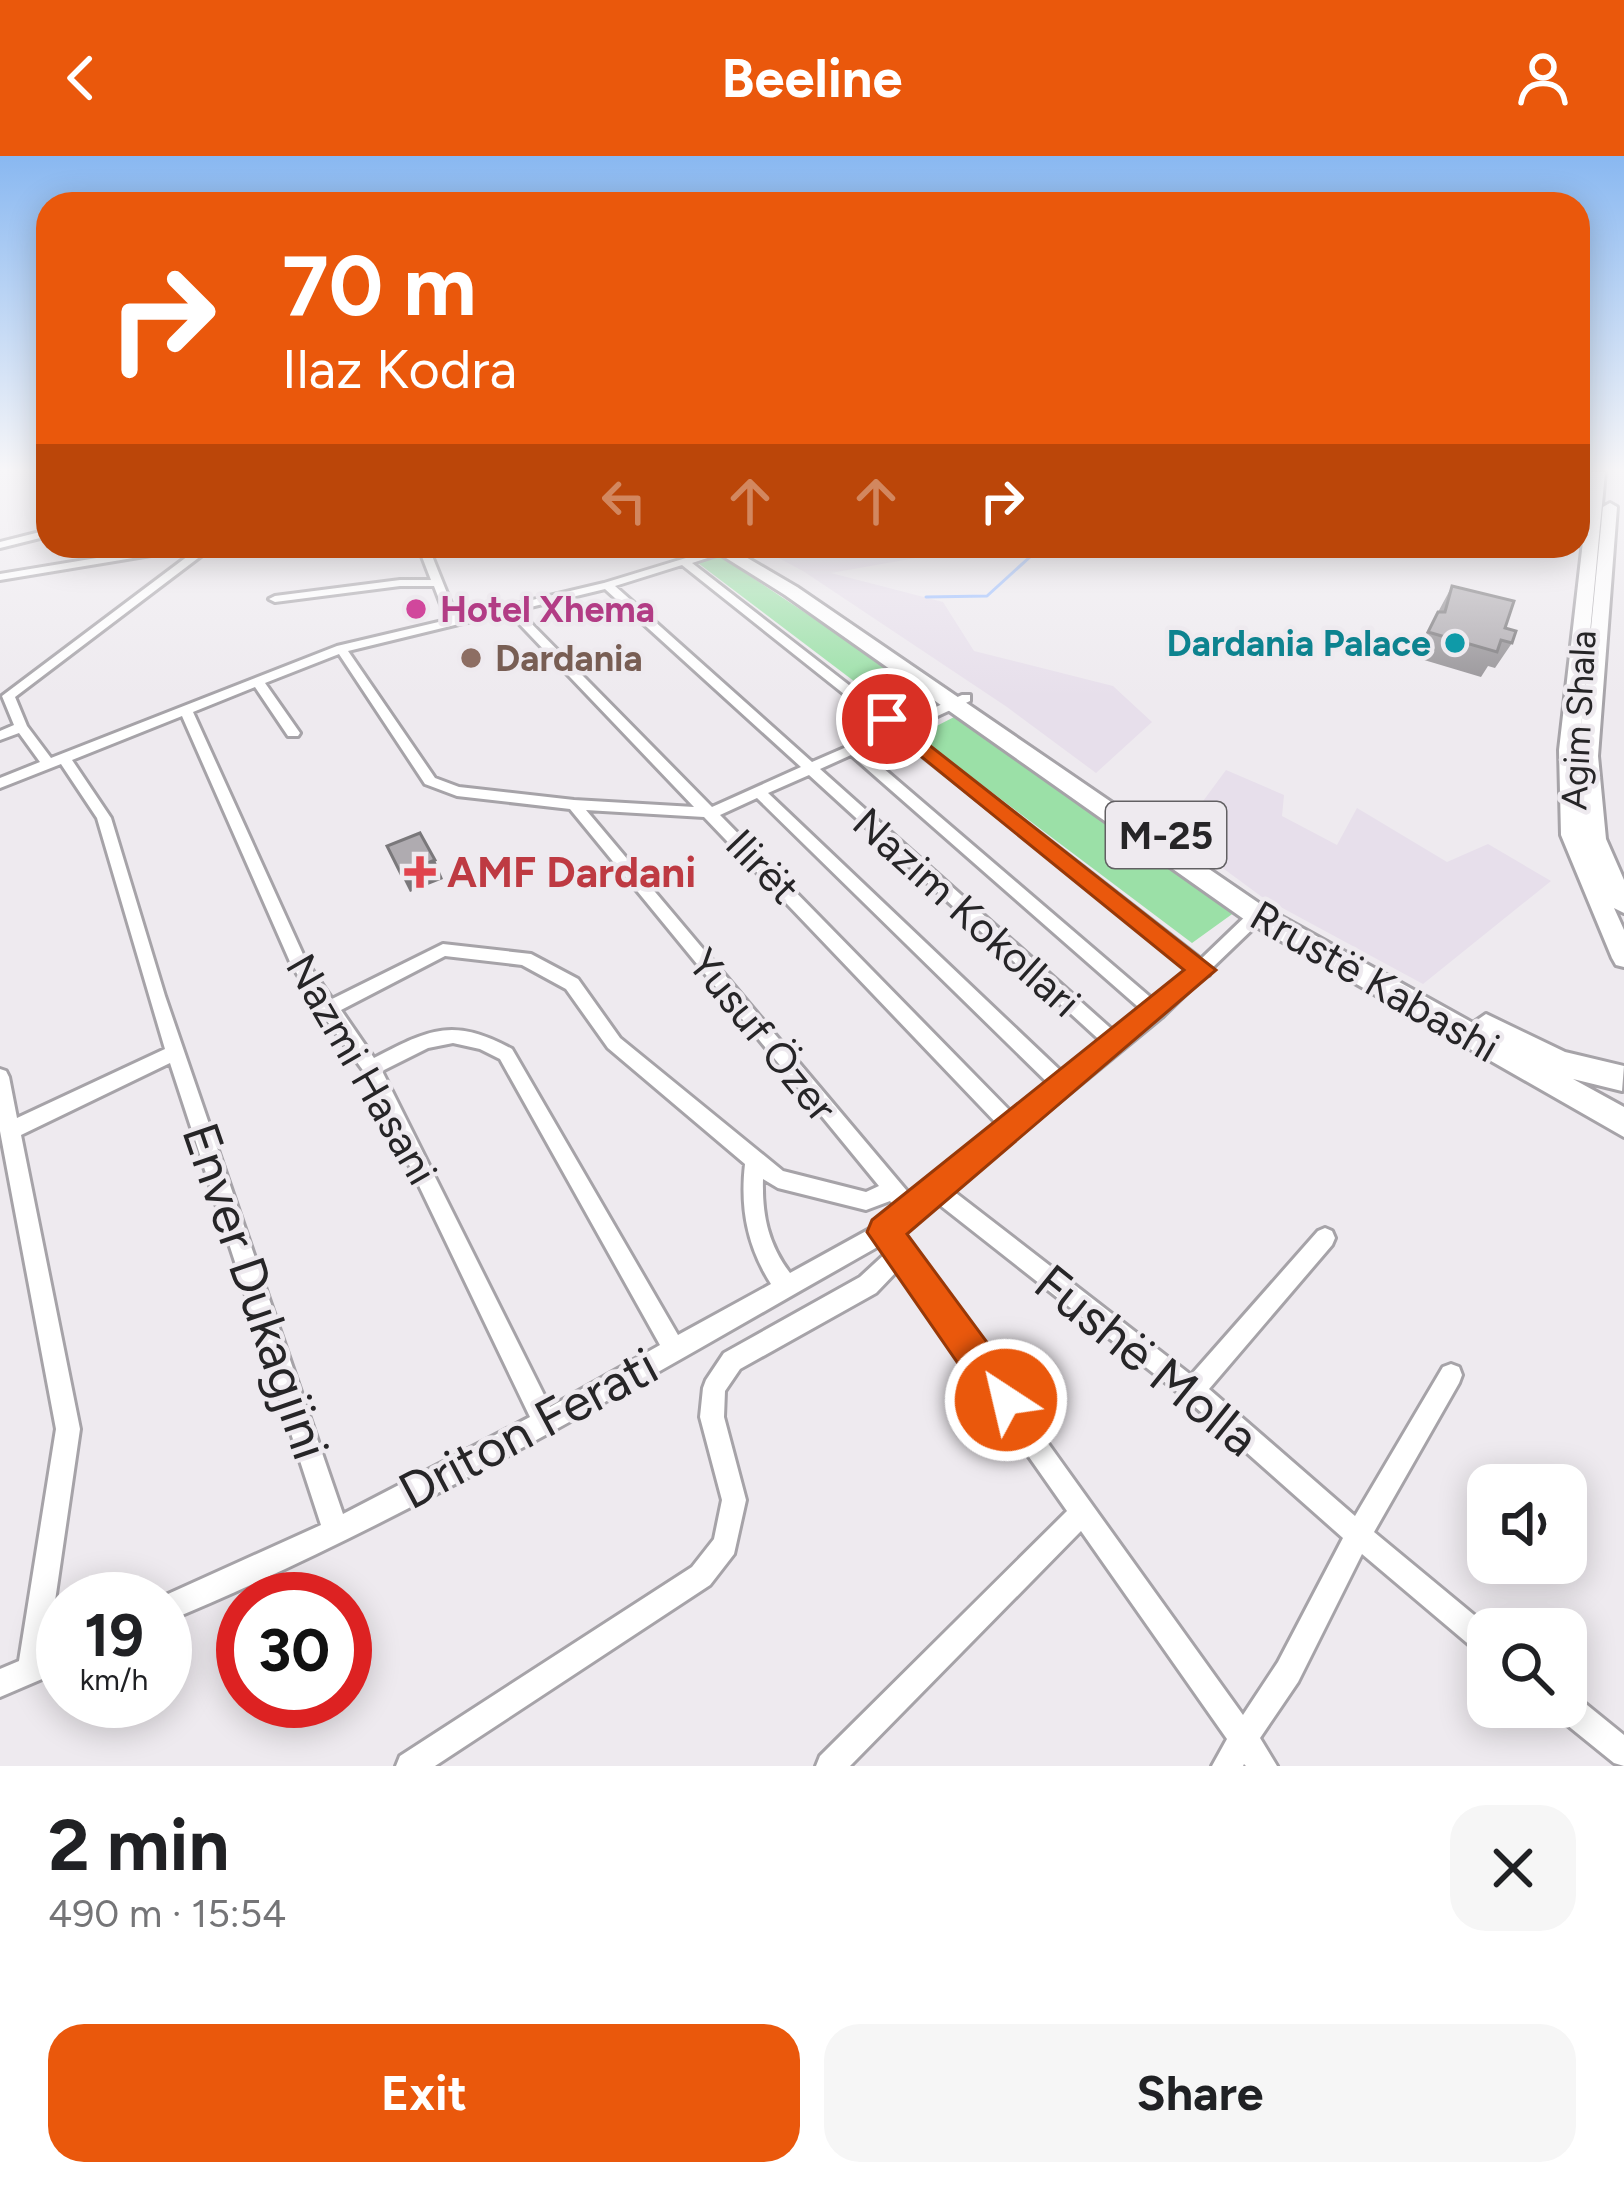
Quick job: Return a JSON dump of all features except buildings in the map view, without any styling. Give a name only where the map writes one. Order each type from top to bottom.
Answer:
[{"type":"main road","name":"Agim Shala","points":[[1610,547],[1588,756],[1594,838],[1624,905]]},
{"type":"main road","name":"Rrustë Kabashi","points":[[741,558],[1267,904],[1450,1008],[1559,1063],[1623,1086]]},
{"type":"main road","name":"Agim Shala","points":[[1589,558],[1568,751],[1571,814],[1585,872],[1624,958]]},
{"type":"main road","name":"Rrustë Kabashi","points":[[960,701],[1257,915],[1624,1123]]},
{"type":"street","points":[[0,577],[115,558]]},
{"type":"street","points":[[0,736],[21,727],[8,697],[191,558]]},
{"type":"street","points":[[428,558],[453,620]]},
{"type":"street","points":[[0,784],[341,649],[607,586],[698,558]]},
{"type":"street","points":[[686,563],[1203,970]]},
{"type":"street","points":[[274,599],[400,583],[438,583]]},
{"type":"street","name":"Nazim Kokollari","points":[[607,586],[806,770],[1115,1043]]},
{"type":"street","name":"Ilirët","points":[[511,609],[1012,1126]]},
{"type":"street","points":[[341,649],[430,781],[457,791],[574,805],[712,813],[960,701]]},
{"type":"street","points":[[259,683],[293,733]]},
{"type":"street","name":"Nazmi Hasani","points":[[188,712],[299,964],[371,1068],[545,1422]]},
{"type":"street","name":"Enver Dukagjini","points":[[21,727],[104,818],[175,1052],[336,1531]]},
{"type":"street","points":[[851,749],[1156,1012]]},
{"type":"street","points":[[759,791],[1063,1085]]},
{"type":"street","name":"Yusuf Özer","points":[[574,805],[909,1208]]},
{"type":"street","name":"Driton Ferati","points":[[192,1597],[336,1531],[545,1422],[884,1232],[1156,1012],[1257,915]]},
{"type":"street","points":[[328,1009],[443,950],[525,959],[572,984],[614,1043],[778,1179],[866,1201],[891,1191]]},
{"type":"street","points":[[371,1068],[444,1033],[481,1038],[506,1054],[674,1349]]},
{"type":"street","points":[[10,1131],[175,1052]]},
{"type":"street","points":[[0,1077],[68,1429],[31,1671]]},
{"type":"street","points":[[755,1161],[753,1224],[765,1260],[786,1286]]},
{"type":"street","name":"Fushë Molla","points":[[934,1188],[1193,1390],[1467,1626]]},
{"type":"street","points":[[884,1232],[1263,1766]]},
{"type":"street","points":[[1193,1390],[1325,1238]]},
{"type":"street","points":[[410,1766],[701,1576],[725,1545],[734,1500],[712,1418],[714,1388],[731,1361],[868,1285],[902,1252]]},
{"type":"street","points":[[1226,1766],[1288,1672],[1358,1535],[1451,1375]]},
{"type":"street","points":[[830,1766],[1084,1511]]},
{"type":"street","points":[[0,1683],[36,1669]]},
{"type":"street","points":[[1587,1723],[1624,1753]]},
{"type":"shaded area","points":[[779,558],[915,558],[831,573],[943,602],[974,651],[1113,686],[1152,722],[1096,773],[1007,707]]},
{"type":"shaded area","points":[[1226,770],[1284,795],[1282,816],[1337,845],[1357,808],[1447,862],[1488,844],[1551,881],[1423,984],[1262,897],[1178,835]]},
{"type":"green space","points":[[723,558],[935,699],[900,716],[698,563]]},
{"type":"green space","points":[[958,715],[1235,912],[1192,943],[917,736]]},
{"type":"waterway","points":[[926,597],[987,596],[1029,558]]},
{"type":"place","name":"Hotel Xhema","points":[[416,609]]},
{"type":"place","name":"Dardania Palace","points":[[1455,643]]},
{"type":"place","name":"Dardania","points":[[471,658]]},
{"type":"place","name":"AMF Dardani","points":[[420,872]]},
{"type":"route","points":[[887,719],[1203,970],[884,1232],[1006,1400]]}]
